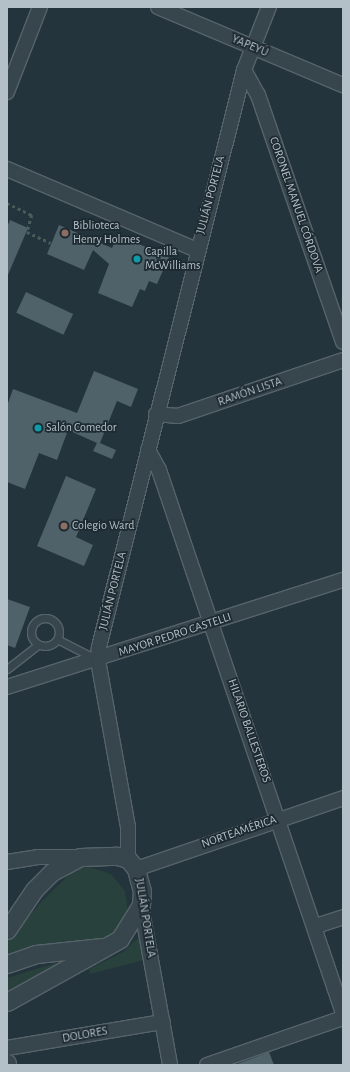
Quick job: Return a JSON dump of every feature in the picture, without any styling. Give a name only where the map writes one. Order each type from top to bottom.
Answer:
[{"type":"street","points":[[7,92],[40,7]]},
{"type":"street","name":"YAPEYÚ","points":[[158,7],[343,85]]},
{"type":"street","name":"JULIÁN PORTELA","points":[[170,1065],[141,905],[142,891],[132,864],[128,827],[98,660],[196,250],[244,70],[269,7]]},
{"type":"street","name":"CORONEL MANUEL CÓRDOVA","points":[[244,70],[258,95],[343,342]]},
{"type":"street","points":[[7,169],[196,250]]},
{"type":"street","name":"RAMÓN LISTA","points":[[156,414],[178,416],[343,360]]},
{"type":"street","name":"HILARIO BALLESTEROS","points":[[148,450],[159,470],[212,623],[316,926],[343,1013]]},
{"type":"street","name":"MAYOR PEDRO CASTELLI","points":[[7,687],[98,660],[343,580]]},
{"type":"street","name":"NORTEAMÉRICA","points":[[7,862],[38,857],[112,855],[132,864],[343,798]]},
{"type":"street","points":[[7,910],[34,890],[52,872],[80,857]]},
{"type":"street","points":[[7,930],[34,890]]},
{"type":"street","points":[[7,1002],[109,947],[130,928],[141,905]]},
{"type":"street","points":[[316,926],[343,917]]},
{"type":"street","points":[[7,964],[36,954],[109,947]]},
{"type":"street","points":[[207,1065],[343,1018]]},
{"type":"street","name":"DOLORES","points":[[7,1048],[163,1022]]},
{"type":"lane","points":[[7,669],[38,645],[46,646],[57,639],[59,632],[54,621],[38,619],[31,629],[38,645]]},
{"type":"lane","points":[[57,639],[98,660]]},
{"type":"path","points":[[7,203],[32,215],[27,232],[52,242]]},
{"type":"green space","points":[[89,867],[111,874],[125,891],[128,912],[118,931],[104,939],[7,957],[7,942],[43,900],[76,868]]},
{"type":"green space","points":[[140,936],[144,960],[90,974],[89,969],[123,952]]},
{"type":"green space","points":[[59,962],[61,963],[7,993],[7,978]]},
{"type":"building","points":[[10,220],[28,228],[7,277],[7,227]]},
{"type":"building","points":[[59,225],[112,248],[118,235],[169,257],[157,284],[149,281],[145,291],[140,289],[132,307],[98,293],[109,264],[93,250],[84,270],[47,254]]},
{"type":"building","points":[[26,292],[73,314],[63,335],[16,313]]},
{"type":"building","points":[[94,371],[138,389],[131,407],[117,401],[100,443],[116,450],[112,459],[93,451],[97,443],[68,430],[57,460],[39,453],[25,489],[7,482],[7,406],[13,389],[77,413]]},
{"type":"building","points":[[66,476],[96,489],[76,537],[93,545],[84,566],[37,546]]},
{"type":"building","points":[[7,599],[30,607],[15,648],[7,645]]},
{"type":"building","points":[[269,1052],[274,1065],[237,1065],[237,1064]]},
{"type":"place","name":"Biblioteca Henry Holmes","points":[[65,233]]},
{"type":"place","name":"Capilla McWilliams","points":[[137,259]]},
{"type":"place","name":"Salón Comedor","points":[[38,428]]},
{"type":"place","name":"Colegio Ward","points":[[64,526]]}]
